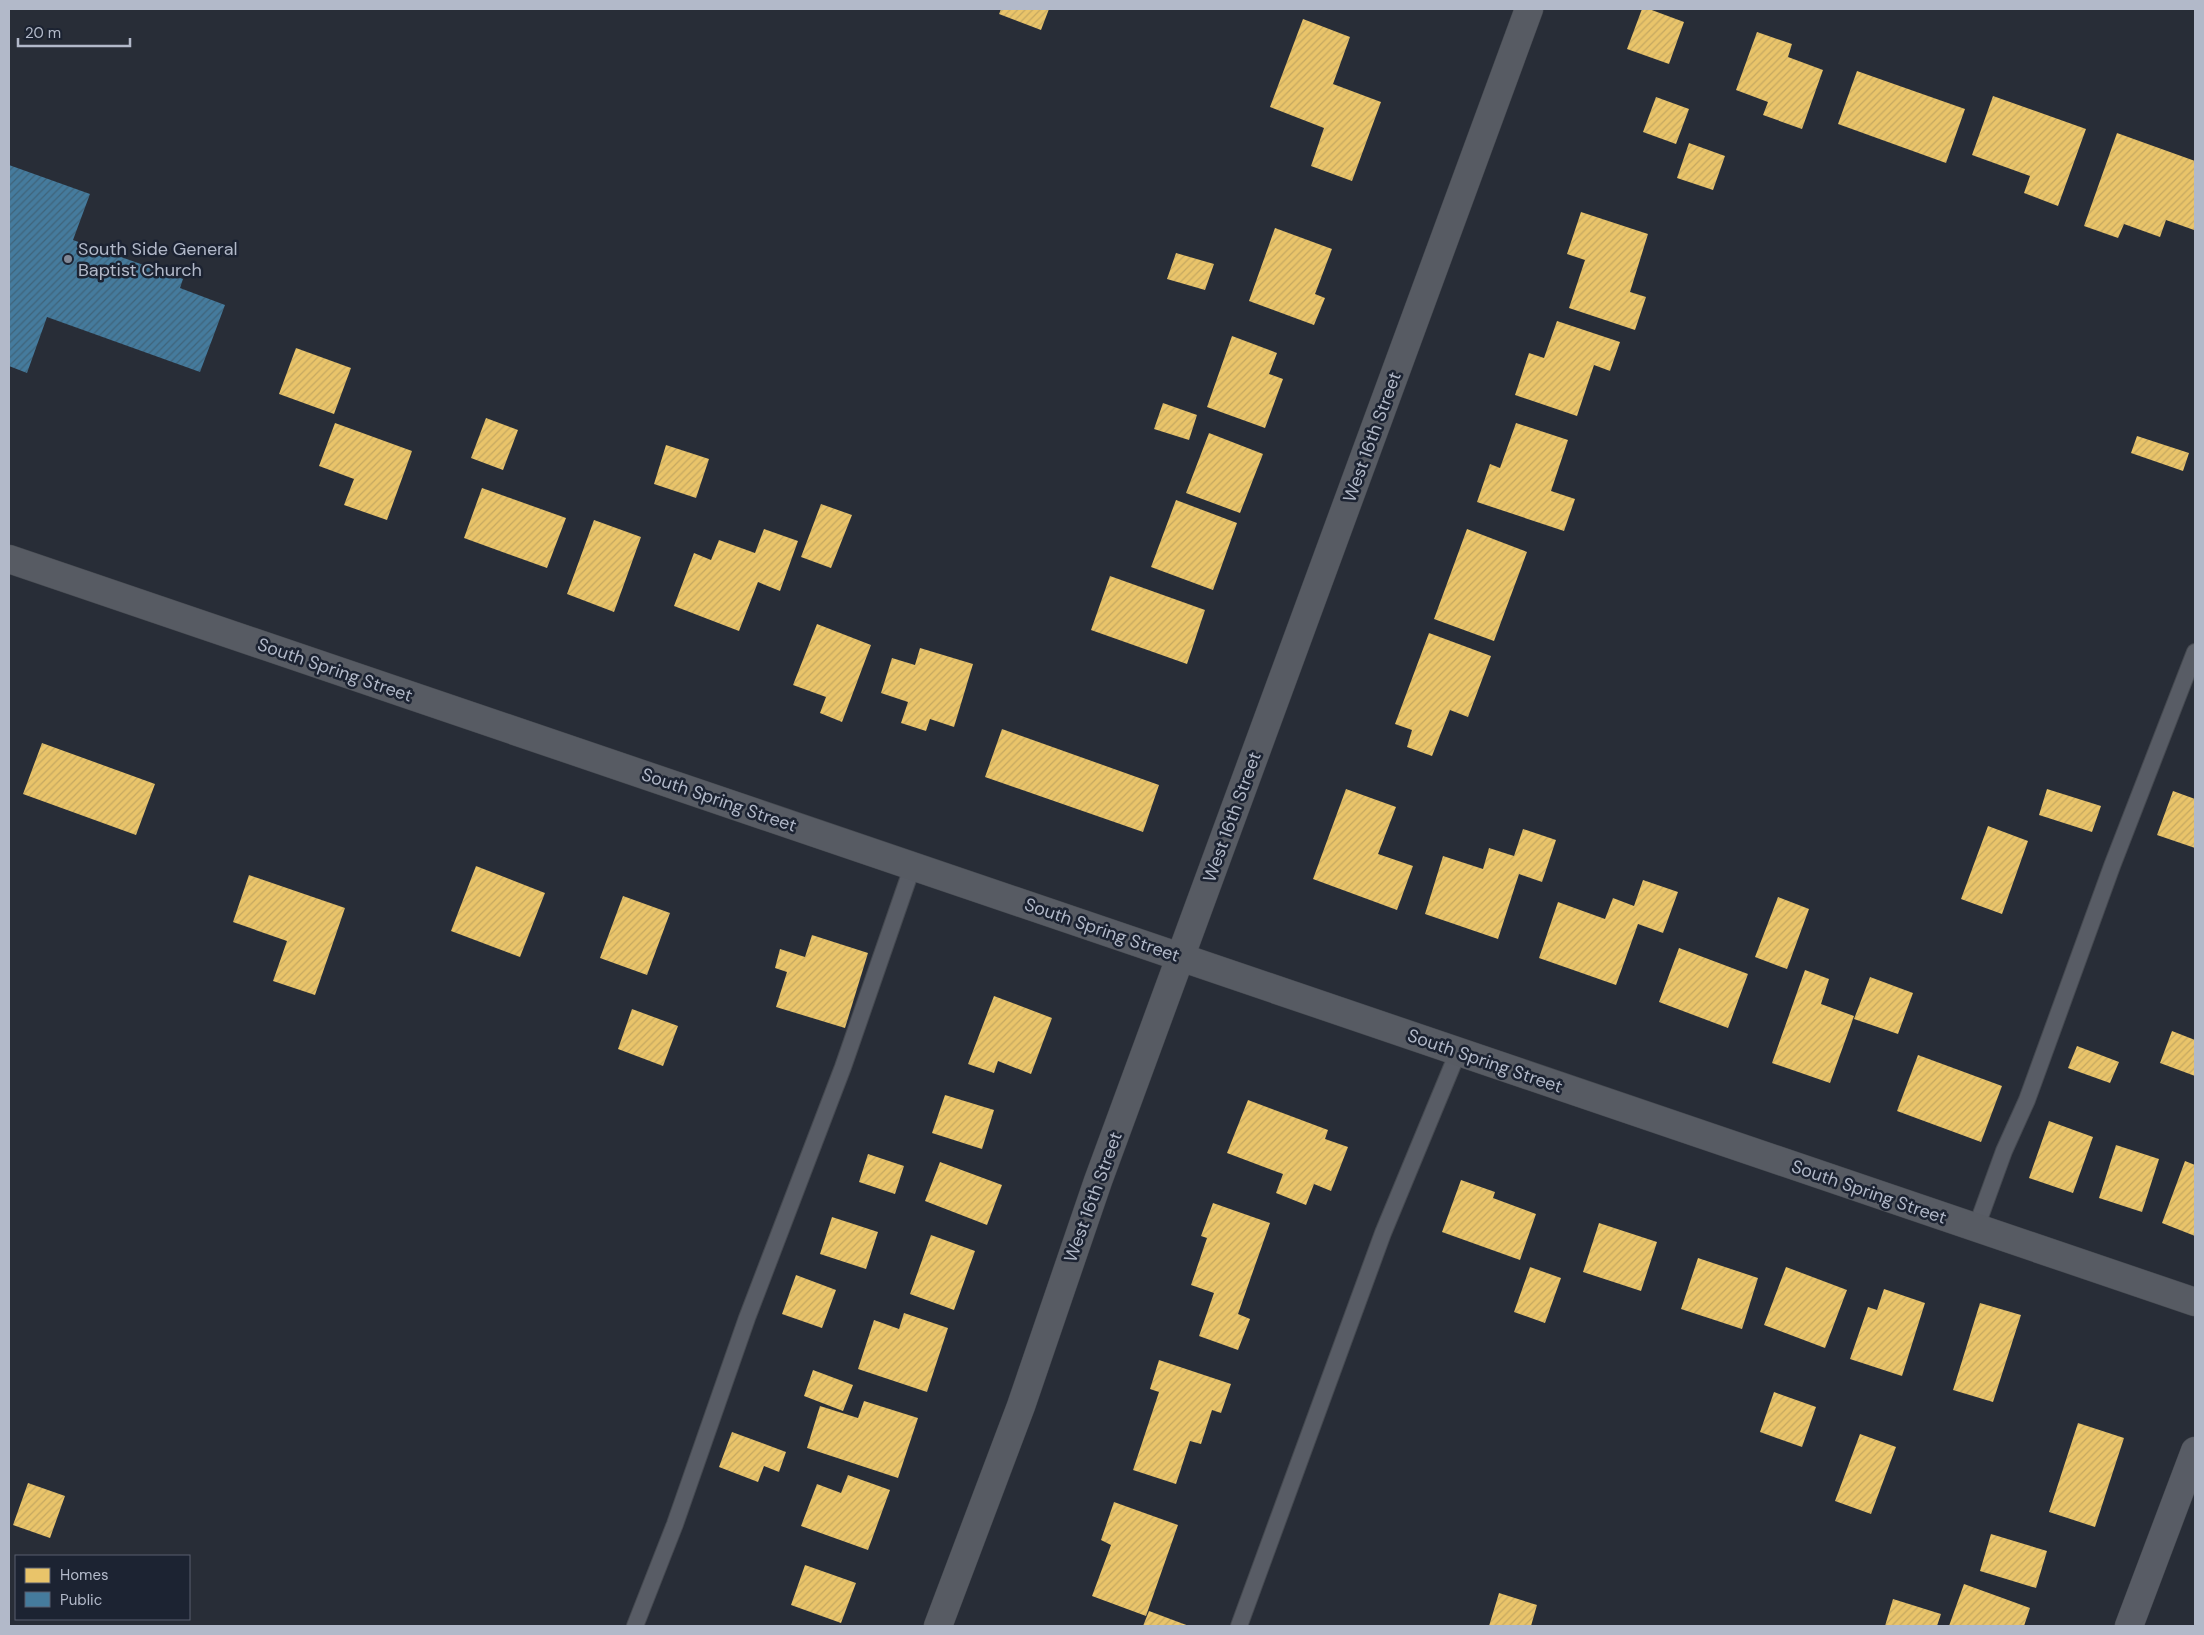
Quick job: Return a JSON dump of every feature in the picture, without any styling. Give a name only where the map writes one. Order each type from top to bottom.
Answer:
[{"type":"street","name":"West 16th Street","points":[[938,1626],[1021,1406],[1102,1172],[1529,9]]},
{"type":"street","name":"South Spring Street","points":[[9,559],[2195,1302]]},
{"type":"street","points":[[2129,1626],[2195,1451]]},
{"type":"lane","points":[[1976,1228],[2004,1151],[2027,1100],[2112,866],[2195,652]]},
{"type":"lane","points":[[635,1626],[675,1524],[747,1318],[843,1067],[913,865]]},
{"type":"lane","points":[[1239,1626],[1382,1233],[1458,1052]]},
{"type":"building: Homes","points":[[1001,9],[1049,9],[1041,30],[999,14]]},
{"type":"building: Homes","points":[[1642,9],[1649,9],[1684,22],[1669,64],[1627,49]]},
{"type":"building: Homes","points":[[1303,19],[1350,37],[1333,84],[1381,102],[1352,181],[1311,166],[1324,128],[1270,107]]},
{"type":"building: Homes","points":[[1757,32],[1792,44],[1788,57],[1823,70],[1802,129],[1763,115],[1768,102],[1736,90]]},
{"type":"building: Homes","points":[[1857,71],[1965,109],[1946,163],[1838,124]]},
{"type":"building: Homes","points":[[1993,96],[2086,129],[2058,206],[2024,193],[2030,176],[1972,155]]},
{"type":"building: Homes","points":[[1656,97],[1689,109],[1676,144],[1643,132]]},
{"type":"building: Homes","points":[[2117,133],[2195,161],[2194,230],[2166,220],[2160,237],[2124,224],[2118,238],[2084,226]]},
{"type":"building: Homes","points":[[1689,143],[1725,156],[1713,190],[1677,178]]},
{"type":"building: Homes","points":[[1581,212],[1648,234],[1630,292],[1646,297],[1635,330],[1569,308],[1585,260],[1567,254]]},
{"type":"building: Homes","points":[[1275,228],[1332,249],[1315,294],[1325,298],[1314,325],[1249,301]]},
{"type":"building: Homes","points":[[1176,253],[1214,264],[1205,290],[1167,279]]},
{"type":"building: Homes","points":[[1557,321],[1620,342],[1610,371],[1594,365],[1577,416],[1515,395],[1529,353],[1544,358]]},
{"type":"building: Homes","points":[[1232,336],[1277,353],[1269,374],[1283,379],[1265,428],[1207,407]]},
{"type":"building: Homes","points":[[296,348],[351,368],[334,414],[279,394]]},
{"type":"building: Homes","points":[[1163,403],[1197,415],[1189,440],[1154,429]]},
{"type":"building: Homes","points":[[486,418],[518,430],[503,470],[471,458]]},
{"type":"building: Homes","points":[[335,423],[412,451],[387,520],[344,505],[354,479],[319,466]]},
{"type":"building: Homes","points":[[1516,423],[1568,440],[1551,491],[1575,499],[1564,531],[1477,502],[1490,464],[1500,468]]},
{"type":"building: Homes","points":[[1209,433],[1263,454],[1240,513],[1186,493]]},
{"type":"building: Homes","points":[[2137,436],[2189,453],[2183,471],[2131,453]]},
{"type":"building: Homes","points":[[666,445],[709,459],[696,498],[654,484]]},
{"type":"building: Homes","points":[[482,488],[566,518],[547,568],[464,538]]},
{"type":"building: Homes","points":[[1176,500],[1237,523],[1213,590],[1151,567]]},
{"type":"building: Homes","points":[[821,504],[852,515],[831,568],[801,557]]},
{"type":"building: Homes","points":[[594,520],[641,537],[614,612],[567,594]]},
{"type":"building: Homes","points":[[764,529],[798,541],[780,591],[758,582],[739,631],[674,606],[694,553],[711,560],[719,540],[755,553]]},
{"type":"building: Homes","points":[[1467,529],[1527,552],[1494,641],[1434,619]]},
{"type":"building: Homes","points":[[1110,576],[1205,610],[1187,664],[1091,630]]},
{"type":"building: Homes","points":[[817,624],[871,645],[842,722],[820,713],[826,697],[793,685]]},
{"type":"building: Homes","points":[[1429,633],[1491,656],[1468,717],[1450,710],[1432,756],[1407,747],[1412,730],[1395,724]]},
{"type":"building: Homes","points":[[920,648],[973,664],[954,727],[930,719],[926,731],[901,723],[908,702],[881,693],[892,658],[915,665]]},
{"type":"building: Homes","points":[[1002,729],[1159,785],[1143,832],[985,777]]},
{"type":"building: Homes","points":[[42,743],[155,784],[136,835],[23,794]]},
{"type":"building: Homes","points":[[1346,789],[1396,807],[1378,854],[1413,866],[1397,910],[1313,879]]},
{"type":"building: Homes","points":[[2047,789],[2101,806],[2092,832],[2039,815]]},
{"type":"building: Homes","points":[[2173,791],[2195,799],[2195,848],[2157,835]]},
{"type":"building: Homes","points":[[1988,826],[2028,841],[2002,914],[1961,899]]},
{"type":"building: Homes","points":[[1523,829],[1556,840],[1542,882],[1519,874],[1498,939],[1425,914],[1443,856],[1483,869],[1489,848],[1514,856]]},
{"type":"building: Homes","points":[[476,866],[545,893],[520,957],[451,931]]},
{"type":"building: Homes","points":[[249,875],[345,908],[315,995],[273,981],[287,941],[233,922]]},
{"type":"building: Homes","points":[[1643,880],[1678,892],[1663,933],[1638,924],[1616,985],[1539,958],[1558,902],[1605,919],[1613,898],[1634,906]]},
{"type":"building: Homes","points":[[623,896],[670,913],[647,975],[600,958]]},
{"type":"building: Homes","points":[[1778,897],[1809,909],[1787,969],[1755,957]]},
{"type":"building: Homes","points":[[812,935],[868,953],[845,1028],[776,1007],[787,972],[775,968],[780,949],[805,957]]},
{"type":"building: Homes","points":[[1679,948],[1748,974],[1728,1028],[1659,1002]]},
{"type":"building: Homes","points":[[1805,970],[1829,979],[1821,1004],[1854,1016],[1830,1083],[1772,1063]]},
{"type":"building: Homes","points":[[1870,977],[1913,993],[1898,1034],[1854,1019]]},
{"type":"building: Homes","points":[[994,996],[1052,1018],[1031,1074],[998,1061],[994,1073],[968,1064]]},
{"type":"building: Homes","points":[[632,1009],[678,1026],[663,1066],[618,1049]]},
{"type":"building: Homes","points":[[2172,1031],[2195,1040],[2195,1076],[2160,1063]]},
{"type":"building: Homes","points":[[2077,1046],[2119,1062],[2110,1083],[2068,1068]]},
{"type":"building: Homes","points":[[1918,1055],[2002,1086],[1981,1142],[1897,1111]]},
{"type":"building: Homes","points":[[945,1095],[994,1110],[982,1149],[932,1133]]},
{"type":"building: Homes","points":[[1248,1100],[1328,1130],[1325,1139],[1348,1147],[1331,1191],[1314,1184],[1306,1205],[1276,1193],[1283,1174],[1227,1153]]},
{"type":"building: Homes","points":[[2049,1121],[2093,1137],[2073,1193],[2029,1178]]},
{"type":"building: Homes","points":[[2116,1145],[2159,1159],[2142,1212],[2099,1198]]},
{"type":"building: Homes","points":[[868,1154],[904,1166],[895,1194],[859,1182]]},
{"type":"building: Homes","points":[[2185,1161],[2195,1165],[2195,1236],[2162,1223]]},
{"type":"building: Homes","points":[[940,1162],[1002,1185],[987,1225],[925,1201]]},
{"type":"building: Homes","points":[[1461,1180],[1495,1192],[1493,1198],[1536,1214],[1520,1260],[1442,1232]]},
{"type":"building: Homes","points":[[1213,1203],[1270,1223],[1238,1314],[1250,1319],[1238,1350],[1199,1336],[1214,1293],[1191,1285],[1207,1238],[1201,1236]]},
{"type":"building: Homes","points":[[832,1217],[878,1232],[866,1269],[820,1254]]},
{"type":"building: Homes","points":[[1599,1223],[1657,1242],[1641,1291],[1583,1272]]},
{"type":"building: Homes","points":[[931,1235],[975,1251],[954,1310],[910,1294]]},
{"type":"building: Homes","points":[[1698,1258],[1758,1278],[1742,1329],[1681,1309]]},
{"type":"building: Homes","points":[[1530,1267],[1561,1278],[1545,1323],[1514,1312]]},
{"type":"building: Homes","points":[[1786,1267],[1847,1290],[1825,1348],[1764,1325]]},
{"type":"building: Homes","points":[[796,1275],[836,1290],[822,1328],[782,1314]]},
{"type":"building: Homes","points":[[1884,1289],[1925,1303],[1902,1376],[1850,1359],[1868,1307],[1877,1310]]},
{"type":"building: Homes","points":[[1980,1303],[2021,1315],[1993,1402],[1953,1390]]},
{"type":"building: Homes","points":[[904,1313],[948,1328],[927,1392],[858,1369],[874,1320],[899,1329]]},
{"type":"building: Homes","points":[[1159,1360],[1231,1384],[1221,1413],[1212,1410],[1201,1444],[1190,1441],[1176,1484],[1133,1470],[1159,1392],[1150,1389]]},
{"type":"building: Homes","points":[[813,1370],[853,1385],[843,1411],[804,1396]]},
{"type":"building: Homes","points":[[1774,1392],[1816,1407],[1802,1447],[1760,1432]]},
{"type":"building: Homes","points":[[864,1401],[918,1418],[898,1478],[807,1448],[820,1406],[858,1418]]},
{"type":"building: Homes","points":[[2078,1423],[2124,1438],[2095,1527],[2049,1512]]},
{"type":"building: Homes","points":[[732,1432],[786,1452],[779,1472],[764,1466],[758,1482],[719,1467]]},
{"type":"building: Homes","points":[[1860,1434],[1896,1447],[1871,1514],[1835,1501]]},
{"type":"building: Homes","points":[[848,1475],[890,1490],[868,1550],[801,1526],[817,1484],[841,1493]]},
{"type":"building: Homes","points":[[28,1483],[65,1496],[50,1538],[13,1525]]},
{"type":"building: Homes","points":[[1114,1502],[1178,1525],[1146,1616],[1092,1596],[1111,1545],[1101,1540]]},
{"type":"building: Homes","points":[[1991,1534],[2047,1551],[2036,1588],[1980,1571]]},
{"type":"building: Homes","points":[[805,1565],[856,1583],[841,1623],[791,1605]]},
{"type":"building: Homes","points":[[1964,1584],[2030,1608],[2024,1626],[1949,1626]]},
{"type":"building: Homes","points":[[1499,1593],[1537,1605],[1531,1626],[1489,1626]]},
{"type":"building: Homes","points":[[1893,1599],[1941,1614],[1937,1626],[1885,1626]]},
{"type":"building: Homes","points":[[1149,1611],[1189,1626],[1143,1626]]},
{"type":"building: Public","name":"South Side General Baptist Church","points":[[9,165],[90,194],[73,240],[183,279],[180,288],[225,305],[200,372],[47,317],[27,373],[9,366]]},
{"type":"place","name":"South Side General Baptist Church","points":[[68,259]]}]
